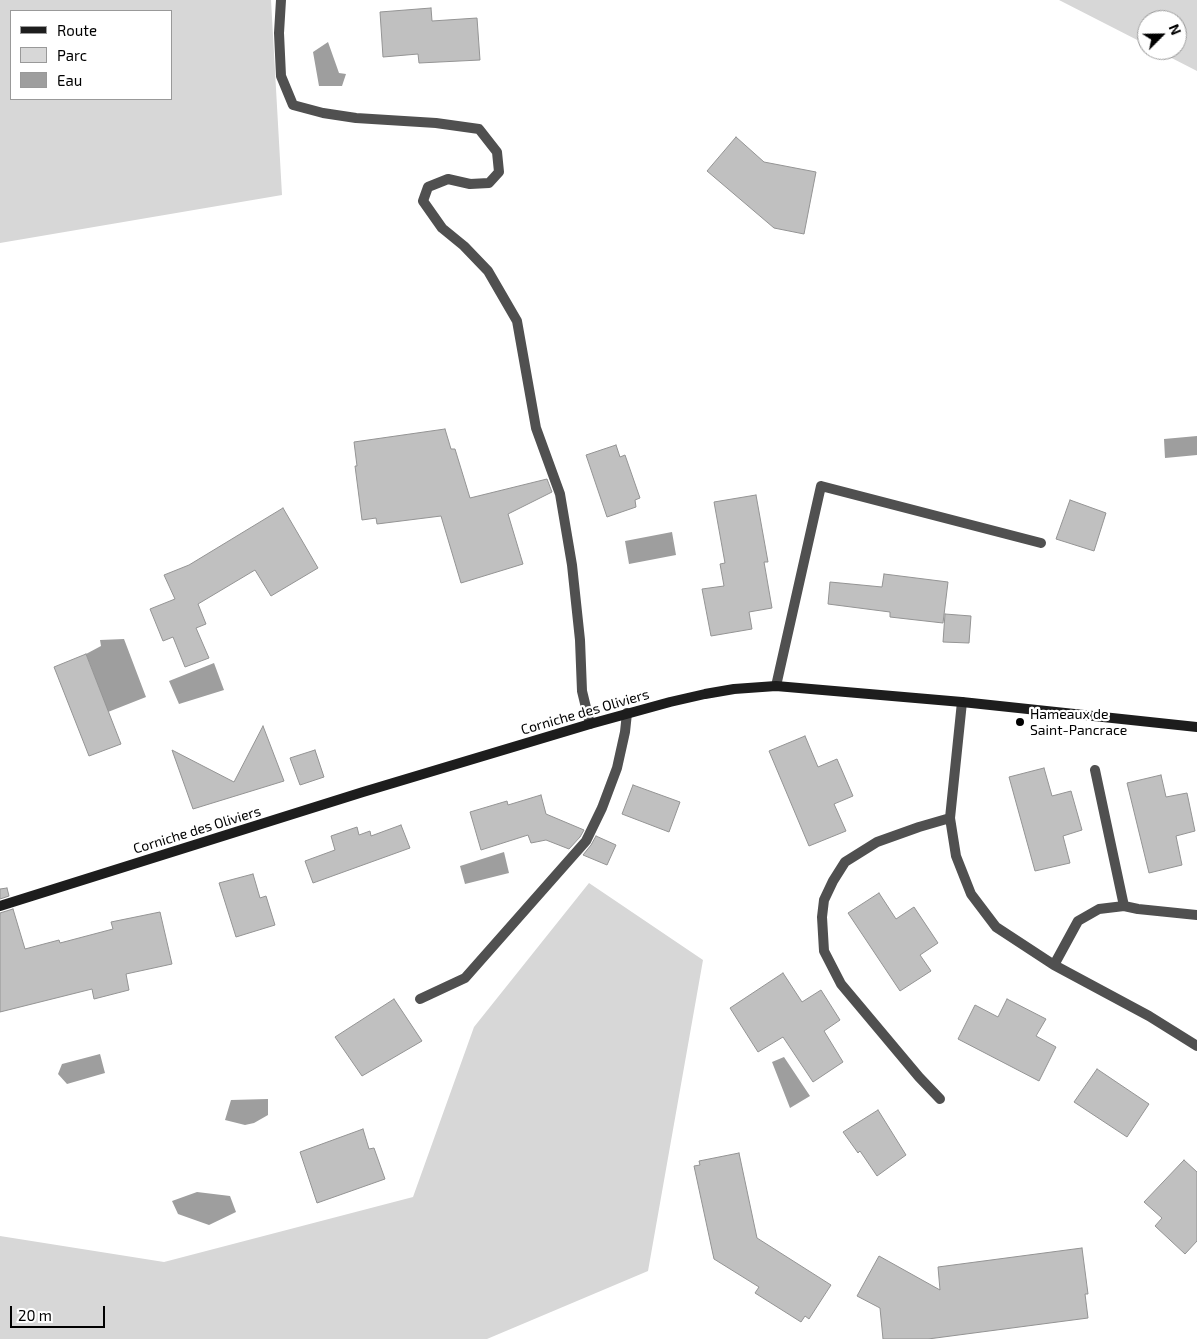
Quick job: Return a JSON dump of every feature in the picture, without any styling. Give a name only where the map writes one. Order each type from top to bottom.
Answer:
[{"type":"street","points":[[282,0],[279,33],[281,76],[293,105],[348,117],[436,123],[480,129],[497,152],[499,172],[489,183],[470,184],[448,178],[428,187],[423,201],[442,228],[464,246],[488,270],[517,322],[536,428],[560,494],[572,566],[580,640],[582,691],[590,724]]},
{"type":"street","points":[[776,686],[821,486],[1042,543]]},
{"type":"street","name":"Corniche des Oliviers","points":[[0,906],[354,795],[627,713],[734,689],[776,686],[962,702],[1197,727]]},
{"type":"street","points":[[962,702],[950,818],[956,856],[971,894],[996,927],[1054,964],[1149,1016],[1197,1046]]},
{"type":"street","points":[[420,1000],[466,978],[586,841],[602,808],[617,768],[627,713]]},
{"type":"street","points":[[1095,770],[1124,906]]},
{"type":"street","points":[[940,1099],[919,1077],[841,984],[824,951],[822,918],[824,900],[845,862],[878,842],[950,818]]},
{"type":"street","points":[[1054,964],[1078,921],[1098,909],[1124,906],[1197,915]]},
{"type":"green space","points":[[0,0],[271,0],[282,195],[0,243]]},
{"type":"green space","points":[[1059,0],[1197,0],[1197,71],[1176,60],[1187,60],[1187,10],[1137,10],[1137,40]]},
{"type":"green space","points":[[589,883],[703,960],[648,1271],[487,1339],[0,1339],[0,1236],[164,1262],[413,1197],[474,1027]]},
{"type":"water","points":[[328,42],[339,73],[346,74],[342,86],[319,86],[313,52]]},
{"type":"water","points":[[1197,436],[1197,455],[1165,458],[1164,439]]},
{"type":"water","points":[[672,532],[676,555],[629,564],[625,541]]},
{"type":"water","points":[[124,639],[146,697],[108,712],[86,654],[101,646],[100,640]]},
{"type":"water","points":[[214,663],[224,690],[179,704],[169,681]]},
{"type":"water","points":[[504,852],[509,873],[465,884],[460,866]]},
{"type":"water","points":[[100,1054],[105,1073],[67,1084],[58,1074],[62,1064]]},
{"type":"water","points":[[784,1057],[810,1096],[790,1108],[772,1062]]},
{"type":"water","points":[[268,1099],[268,1115],[254,1123],[245,1125],[225,1120],[231,1100]]},
{"type":"water","points":[[197,1192],[230,1196],[236,1212],[209,1225],[178,1214],[172,1201]]},
{"type":"building","points":[[431,8],[432,21],[477,18],[480,60],[419,63],[418,54],[383,57],[380,12]]},
{"type":"building","points":[[736,137],[764,162],[816,172],[804,234],[774,228],[707,171]]},
{"type":"building","points":[[445,429],[451,449],[455,449],[470,498],[547,479],[552,492],[508,514],[523,564],[461,583],[441,516],[377,524],[376,518],[362,520],[354,442]]},
{"type":"building","points":[[616,445],[620,457],[625,455],[640,498],[635,500],[636,507],[607,517],[586,455]]},
{"type":"building","points":[[756,495],[768,562],[764,562],[772,608],[749,612],[752,629],[711,636],[702,589],[724,586],[720,564],[725,563],[714,502]]},
{"type":"building","points":[[1070,500],[1106,513],[1094,551],[1056,539]]},
{"type":"building","points":[[283,508],[318,568],[271,596],[255,570],[198,604],[206,624],[196,628],[209,658],[185,667],[173,637],[163,641],[150,609],[175,599],[164,575],[189,565]]},
{"type":"building","points":[[884,574],[948,582],[943,623],[890,617],[890,612],[828,604],[830,582],[882,587]]},
{"type":"building","points":[[945,614],[971,616],[969,643],[943,642]]},
{"type":"building","points":[[86,654],[121,744],[89,756],[54,667]]},
{"type":"building","points":[[263,726],[284,781],[193,809],[172,750],[234,782]]},
{"type":"building","points":[[805,736],[818,767],[837,759],[853,796],[834,804],[846,831],[809,846],[769,751]]},
{"type":"building","points":[[315,750],[324,777],[300,785],[290,758]]},
{"type":"building","points":[[1044,768],[1052,796],[1071,791],[1082,830],[1063,836],[1070,863],[1035,871],[1009,777]]},
{"type":"building","points":[[1161,775],[1166,797],[1187,793],[1195,831],[1176,836],[1182,865],[1149,873],[1127,783]]},
{"type":"building","points":[[633,785],[680,802],[669,832],[622,814]]},
{"type":"building","points":[[541,795],[546,814],[584,830],[569,849],[546,840],[531,843],[528,835],[481,850],[470,812],[507,801],[508,805]]},
{"type":"building","points":[[401,825],[410,848],[313,883],[305,861],[335,850],[331,836],[357,827],[359,835],[370,831],[371,836]]},
{"type":"building","points":[[596,836],[616,845],[607,865],[583,855]]},
{"type":"building","points":[[253,874],[260,898],[266,896],[275,925],[236,937],[219,883]]},
{"type":"building","points":[[7,888],[9,896],[0,899],[0,889]]},
{"type":"building","points":[[879,893],[896,919],[914,907],[938,943],[920,955],[931,971],[900,991],[848,913]]},
{"type":"building","points":[[13,909],[25,949],[59,940],[60,943],[113,929],[111,922],[160,912],[172,964],[126,974],[129,990],[94,999],[92,989],[0,1012],[0,913]]},
{"type":"building","points":[[783,973],[802,1002],[821,990],[840,1020],[824,1031],[843,1062],[813,1082],[783,1037],[758,1052],[730,1008]]},
{"type":"building","points":[[394,999],[422,1041],[362,1076],[335,1037]]},
{"type":"building","points":[[1007,999],[1046,1019],[1036,1036],[1056,1047],[1039,1081],[958,1039],[975,1005],[998,1017]]},
{"type":"building","points":[[1097,1069],[1149,1104],[1127,1137],[1074,1102]]},
{"type":"building","points":[[878,1110],[906,1155],[877,1176],[860,1151],[858,1153],[843,1132]]},
{"type":"building","points":[[363,1129],[369,1149],[374,1148],[385,1179],[317,1203],[300,1152]]},
{"type":"building","points":[[739,1153],[757,1238],[831,1285],[809,1319],[805,1316],[801,1322],[755,1293],[759,1287],[714,1259],[694,1166],[700,1165],[699,1161]]},
{"type":"building","points":[[1184,1160],[1197,1172],[1197,1241],[1185,1254],[1155,1226],[1162,1218],[1144,1202]]},
{"type":"building","points":[[1082,1248],[1088,1294],[1085,1294],[1088,1318],[928,1339],[883,1339],[880,1308],[857,1296],[879,1256],[940,1290],[938,1267]]},
{"type":"place","name":"Hameaux de Saint-Pancrace","points":[[1020,722]]}]
